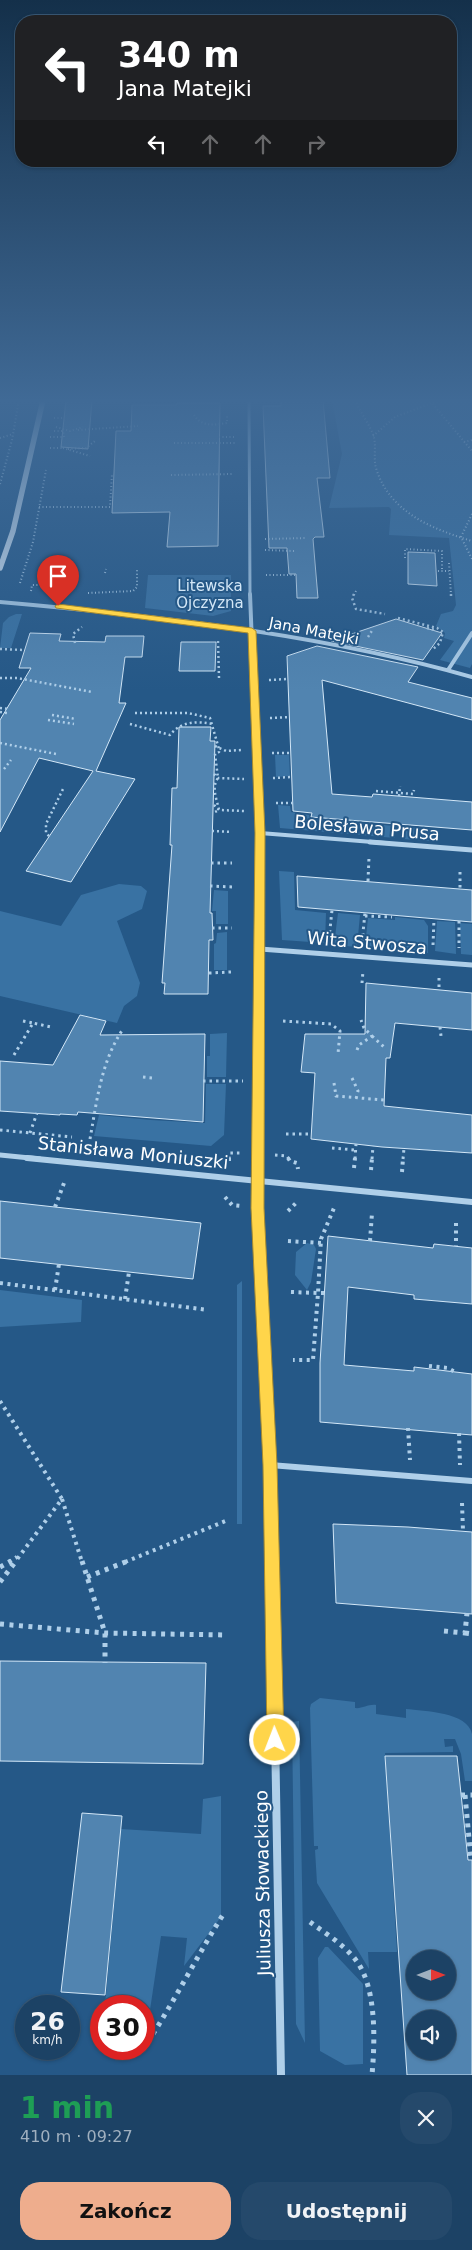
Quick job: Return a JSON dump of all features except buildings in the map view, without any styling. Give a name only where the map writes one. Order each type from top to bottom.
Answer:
[{"type":"street","points":[[0,568],[13,531],[21,497]]},
{"type":"street","name":"Juliusza Słowackiego","points":[[250,497],[252,631],[260,833],[257,1180],[270,1465],[281,2075]]},
{"type":"street","name":"Jana Matejki","points":[[0,602],[58,606],[252,631],[448,670],[472,677]]},
{"type":"street","points":[[448,670],[472,633]]},
{"type":"street","name":"Bolesława Prusa","points":[[260,833],[472,850]]},
{"type":"street","name":"Wita Stwosza","points":[[260,949],[472,965]]},
{"type":"street","name":"Stanisława Moniuszki","points":[[0,1155],[472,1202]]},
{"type":"street","points":[[270,1465],[472,1481]]},
{"type":"path","points":[[20,582],[33,542],[41,497]]},
{"type":"path","points":[[39,508],[110,507],[111,497]]},
{"type":"path","points":[[391,497],[404,510],[427,526],[472,541]]},
{"type":"path","points":[[461,537],[472,514]]},
{"type":"path","points":[[461,537],[472,559]]},
{"type":"path","points":[[265,539],[307,538]]},
{"type":"path","points":[[405,558],[404,549],[442,551],[442,571]]},
{"type":"path","points":[[265,550],[294,551]]},
{"type":"path","points":[[449,563],[451,597]]},
{"type":"path","points":[[83,593],[133,591],[137,587],[137,569]]},
{"type":"path","points":[[438,571],[449,572]]},
{"type":"path","points":[[266,575],[296,575]]},
{"type":"path","points":[[356,591],[352,598],[356,609],[385,614]]},
{"type":"path","points":[[398,618],[437,628],[442,632]]},
{"type":"path","points":[[75,643],[73,634],[82,627]]},
{"type":"path","points":[[426,628],[442,632]]},
{"type":"path","points":[[428,651],[434,650],[440,643],[442,632]]},
{"type":"path","points":[[212,640],[218,640],[219,678]]},
{"type":"path","points":[[0,649],[24,650]]},
{"type":"path","points":[[0,678],[17,678],[92,692]]},
{"type":"path","points":[[0,708],[10,709]]},
{"type":"path","points":[[0,712],[7,713]]},
{"type":"path","points":[[135,713],[188,713],[210,718],[219,749],[219,752],[215,754],[218,778],[214,787],[220,810]]},
{"type":"path","points":[[52,715],[76,719]]},
{"type":"path","points":[[48,720],[74,724]]},
{"type":"path","points":[[130,724],[170,735],[174,728],[183,724],[195,722],[213,724]]},
{"type":"path","points":[[0,743],[56,754]]},
{"type":"path","points":[[215,746],[226,751]]},
{"type":"path","points":[[4,769],[11,760]]},
{"type":"path","points":[[275,778],[292,777]]},
{"type":"path","points":[[399,795],[400,786]]},
{"type":"path","points":[[49,836],[46,833],[46,824],[63,789]]},
{"type":"path","points":[[376,792],[399,795],[413,794],[414,790]]},
{"type":"path","points":[[276,803],[293,803]]},
{"type":"path","points":[[214,805],[220,810]]},
{"type":"path","points":[[214,814],[220,810],[259,811]]},
{"type":"path","points":[[212,831],[232,832]]},
{"type":"path","points":[[368,881],[369,854]]},
{"type":"path","points":[[211,863],[232,863]]},
{"type":"path","points":[[460,872],[460,889]]},
{"type":"path","points":[[210,886],[232,887]]},
{"type":"path","points":[[328,947],[332,910]]},
{"type":"path","points":[[361,950],[365,914],[392,917]]},
{"type":"path","points":[[433,946],[434,919]]},
{"type":"path","points":[[459,921],[460,958]]},
{"type":"path","points":[[212,928],[232,928]]},
{"type":"path","points":[[362,983],[364,968]]},
{"type":"path","points":[[208,973],[231,972]]},
{"type":"path","points":[[439,990],[440,974]]},
{"type":"path","points":[[361,1020],[364,1028],[384,1047]]},
{"type":"path","points":[[23,1021],[51,1027]]},
{"type":"path","points":[[283,1021],[331,1024],[336,1026],[340,1031],[338,1054]]},
{"type":"path","points":[[14,1054],[32,1023]]},
{"type":"path","points":[[440,1027],[441,1036]]},
{"type":"path","points":[[90,1139],[106,1059],[122,1029]]},
{"type":"path","points":[[357,1050],[359,1045],[372,1036]]},
{"type":"path","points":[[143,1077],[153,1078]]},
{"type":"path","points":[[352,1078],[358,1091],[356,1098]]},
{"type":"path","points":[[204,1081],[258,1081]]},
{"type":"path","points":[[334,1083],[336,1096],[384,1100]]},
{"type":"path","points":[[30,1133],[36,1113]]},
{"type":"path","points":[[0,1130],[72,1137]]},
{"type":"path","points":[[286,1134],[311,1134]]},
{"type":"path","points":[[354,1168],[356,1144]]},
{"type":"path","points":[[371,1170],[373,1146]]},
{"type":"path","points":[[332,1148],[355,1150]]},
{"type":"path","points":[[402,1172],[404,1148]]},
{"type":"path","points":[[229,1163],[230,1152],[243,1152]]},
{"type":"path","points":[[275,1155],[287,1156],[290,1161],[297,1163],[298,1171]]},
{"type":"path","points":[[55,1207],[64,1183]]},
{"type":"path","points":[[225,1197],[232,1205],[243,1206]]},
{"type":"path","points":[[288,1211],[297,1204],[297,1198]]},
{"type":"path","points":[[293,1360],[313,1360],[321,1243],[334,1208]]},
{"type":"path","points":[[370,1241],[372,1213]]},
{"type":"path","points":[[456,1222],[456,1246]]},
{"type":"path","points":[[288,1241],[321,1243]]},
{"type":"path","points":[[55,1290],[59,1264]]},
{"type":"path","points":[[125,1299],[128,1272]]},
{"type":"path","points":[[0,1282],[208,1310]]},
{"type":"path","points":[[290,1292],[324,1293]]},
{"type":"path","points":[[428,1366],[448,1368],[455,1372]]},
{"type":"path","points":[[0,1400],[62,1499],[105,1632],[105,1663]]},
{"type":"path","points":[[408,1428],[410,1462]]},
{"type":"path","points":[[459,1433],[460,1467]]},
{"type":"path","points":[[0,1582],[62,1499]]},
{"type":"path","points":[[462,1503],[463,1531]]},
{"type":"path","points":[[87,1577],[228,1520]]},
{"type":"path","points":[[0,1567],[20,1555]]},
{"type":"path","points":[[465,1633],[467,1613]]},
{"type":"path","points":[[0,1624],[105,1632],[227,1635]]},
{"type":"path","points":[[444,1631],[472,1634]]},
{"type":"path","points":[[471,1860],[463,1795],[472,1795]]},
{"type":"path","points":[[155,2031],[178,1995],[188,1971],[224,1913]]},
{"type":"path","points":[[310,1922],[355,1960],[364,1973],[371,1997],[372,2075]]},
{"type":"green space","points":[[332,497],[472,497],[472,664],[470,668],[440,660],[454,641],[444,638],[445,633],[436,626],[441,614],[453,611],[456,605],[449,538],[389,535],[391,509],[389,507],[329,508]]},
{"type":"green space","name":"Litewska Ojczyzna","points":[[148,575],[231,575],[231,611],[213,616],[145,608]]},
{"type":"green space","points":[[22,614],[11,648],[0,648],[3,623],[9,617]]},
{"type":"green space","points":[[275,755],[289,755],[290,776],[276,777]]},
{"type":"green space","points":[[278,805],[290,806],[291,812],[309,815],[310,819],[395,826],[395,838],[280,828]]},
{"type":"green space","points":[[404,827],[432,829],[431,841],[402,839]]},
{"type":"green space","points":[[279,871],[294,872],[295,910],[326,913],[325,943],[282,940]]},
{"type":"green space","points":[[119,884],[141,886],[147,891],[142,909],[117,921],[140,983],[137,996],[124,1006],[117,1023],[0,996],[0,911],[61,926],[81,895]]},
{"type":"green space","points":[[214,890],[228,891],[228,924],[216,924],[216,911],[212,911]]},
{"type":"green space","points":[[338,913],[360,915],[357,947],[334,945]]},
{"type":"green space","points":[[395,917],[424,920],[428,926],[428,953],[365,947],[368,918],[395,920]]},
{"type":"green space","points":[[437,921],[455,922],[456,954],[435,951]]},
{"type":"green space","points":[[460,923],[472,924],[472,955],[461,954]]},
{"type":"green space","points":[[227,932],[227,970],[214,970],[214,944],[216,943],[217,933]]},
{"type":"green space","points":[[227,1033],[226,1077],[207,1077],[207,1056],[210,1056],[210,1034]]},
{"type":"green space","points":[[206,1084],[226,1084],[224,1135],[211,1146],[94,1136],[99,1115],[205,1123]]},
{"type":"green space","points":[[307,1243],[314,1245],[316,1249],[311,1282],[307,1290],[295,1275],[296,1252]]},
{"type":"green space","points":[[242,1281],[242,1524],[237,1524],[237,1285]]},
{"type":"green space","points":[[0,1290],[82,1300],[81,1322],[0,1327]]},
{"type":"green space","points":[[320,1698],[355,1702],[355,1708],[376,1705],[376,1714],[406,1718],[406,1709],[444,1714],[463,1721],[469,1727],[472,1734],[472,1781],[465,1781],[461,1754],[455,1739],[444,1739],[445,1747],[453,1746],[453,1752],[385,1753],[397,1952],[368,1952],[369,1969],[317,1883],[315,1850],[318,1849],[318,1846],[314,1846],[310,1708],[311,1704]]},
{"type":"green space","points":[[299,1721],[305,2043],[296,2024],[292,1722]]},
{"type":"green space","points":[[221,1796],[221,1917],[184,1966],[187,1938],[161,1936],[152,1995],[106,1995],[121,1829],[201,1834],[203,1799]]},
{"type":"green space","points":[[325,1947],[328,1947],[363,1984],[363,2064],[345,2065],[320,2051],[318,1958]]},
{"type":"route","points":[[58,606],[252,631],[260,833],[258,1208],[270,1465],[275,1740]]}]
